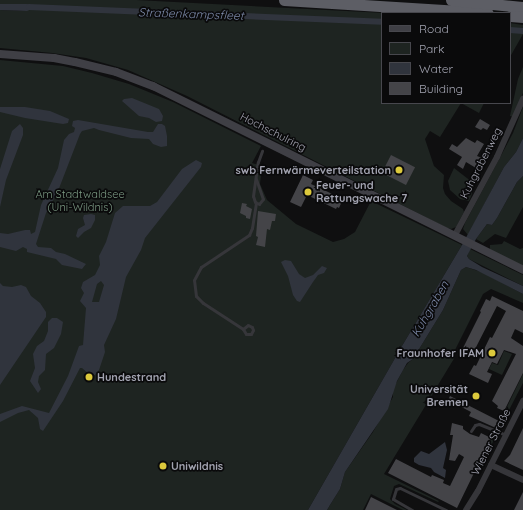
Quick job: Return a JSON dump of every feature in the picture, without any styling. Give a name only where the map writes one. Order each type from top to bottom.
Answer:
[{"type":"highway","points":[[284,0],[472,12]]},
{"type":"highway","points":[[451,0],[523,7]]},
{"type":"highway","points":[[511,16],[523,17]]},
{"type":"street","name":"Hochschulring","points":[[0,54],[54,58],[116,72],[171,94],[266,144],[455,235],[523,270]]},
{"type":"street","name":"Kuhgrabenweg","points":[[455,235],[497,157],[523,99]]},
{"type":"street","name":"Wiener Straße","points":[[466,510],[478,491],[523,401]]},
{"type":"street","points":[[491,465],[523,480]]},
{"type":"street","name":"Wiener Straße","points":[[471,510],[478,491]]},
{"type":"lane","points":[[243,329],[215,311],[196,296],[194,280],[201,267],[249,235],[252,228],[256,203],[254,200],[254,190],[258,162],[262,151]]},
{"type":"lane","points":[[256,180],[263,199],[259,204],[256,203]]},
{"type":"lane","points":[[471,432],[475,425],[479,424],[506,435]]},
{"type":"lane","points":[[412,510],[393,499],[396,489],[400,488],[446,510]]},
{"type":"green space","points":[[0,0],[136,0],[381,13],[381,104],[460,104],[440,137],[430,131],[425,139],[434,166],[444,175],[443,188],[445,194],[451,201],[463,209],[464,212],[456,227],[451,229],[447,228],[187,96],[128,70],[86,58],[0,48],[0,10],[27,11],[9,5],[0,4]]},
{"type":"green space","points":[[511,23],[523,25],[523,34],[511,55]]},
{"type":"green space","name":"Am Stadtwaldsee (Uni-Wildnis)","points":[[0,60],[63,66],[129,84],[173,102],[261,146],[252,163],[262,166],[260,184],[267,200],[296,224],[333,242],[344,239],[355,232],[371,201],[462,245],[308,510],[0,510]]},
{"type":"green space","points":[[523,67],[523,93],[513,117],[510,116],[518,79]]},
{"type":"green space","points":[[463,104],[484,104],[479,113]]},
{"type":"green space","points":[[523,107],[523,138],[516,152],[504,167],[468,235],[463,229],[465,223],[513,133]]},
{"type":"green space","points":[[454,168],[472,182],[472,194],[469,201],[460,199],[450,190],[448,181]]},
{"type":"green space","points":[[523,176],[523,207],[506,238],[495,234],[483,243],[476,239],[487,224],[492,225],[517,182]]},
{"type":"green space","points":[[504,241],[520,249],[523,248],[523,266],[490,250],[490,245],[502,244]]},
{"type":"green space","points":[[470,249],[523,275],[523,286],[469,259],[467,256]]},
{"type":"green space","points":[[466,267],[484,273],[523,294],[523,303],[491,289],[483,294],[453,354],[455,357],[384,474],[439,501],[438,502],[399,484],[394,486],[390,499],[395,504],[407,510],[403,510],[371,494],[363,510],[327,510],[340,489],[345,472],[373,432],[393,397],[393,389],[403,370],[413,359],[443,310],[461,270]]},
{"type":"green space","points":[[504,351],[512,354],[502,375],[489,369],[492,363],[498,365]]},
{"type":"green space","points":[[523,374],[523,383],[506,416],[502,414],[505,411]]},
{"type":"green space","points":[[493,433],[497,435],[483,461],[480,459]]},
{"type":"water","points":[[0,4],[27,4],[36,7],[27,11],[0,10]]},
{"type":"water","points":[[132,98],[159,109],[163,116],[162,121],[156,122],[149,118],[139,116],[122,101],[124,99]]},
{"type":"water","points":[[0,107],[25,107],[50,111],[69,119],[68,123],[63,124],[25,118],[0,112]]},
{"type":"water","points":[[78,120],[148,132],[153,132],[158,124],[162,124],[165,126],[167,136],[167,146],[161,147],[153,144],[149,139],[131,138],[94,128],[82,131],[80,134],[58,191],[46,213],[36,244],[38,247],[51,248],[56,252],[65,254],[86,264],[82,269],[62,265],[56,259],[27,252],[27,249],[23,247],[16,251],[0,247],[0,233],[8,234],[25,230],[30,230],[31,234],[35,232],[41,205],[58,168],[64,140],[69,134],[74,132],[75,128],[72,126],[73,121]]},
{"type":"water","points":[[20,124],[23,128],[23,135],[6,180],[0,207],[0,169],[12,131]]},
{"type":"water","name":"Kuhgraben","points":[[523,138],[523,176],[517,182],[497,218],[492,225],[487,224],[476,239],[467,256],[469,259],[482,267],[523,286],[523,294],[476,270],[466,267],[461,270],[443,310],[413,359],[407,363],[397,381],[388,409],[345,472],[340,489],[327,510],[308,510],[462,245],[504,167],[516,152]]},
{"type":"water","points":[[196,160],[202,163],[201,167],[145,238],[141,250],[126,277],[116,319],[104,345],[105,352],[99,370],[95,375],[90,375],[80,368],[63,401],[43,431],[40,429],[38,418],[29,410],[18,413],[0,422],[0,414],[22,406],[49,413],[68,376],[79,346],[83,345],[86,308],[80,301],[84,293],[81,288],[83,282],[95,275],[100,265],[99,256],[106,242],[115,213],[123,206],[150,206],[157,202],[182,169]],"holes":[[[101,281],[104,285],[99,302],[92,302],[97,284]]]},
{"type":"water","points":[[84,215],[95,215],[95,220],[91,228],[78,238],[76,236],[78,229],[85,225],[83,218]]},
{"type":"water","points":[[285,260],[291,261],[299,274],[305,278],[313,275],[322,266],[327,268],[324,273],[318,275],[300,302],[297,301],[293,295],[288,276],[281,262]]},
{"type":"water","points":[[0,283],[3,286],[12,287],[21,285],[26,287],[31,296],[40,303],[46,312],[46,317],[0,385]]},
{"type":"water","points":[[52,318],[57,318],[63,322],[61,334],[54,348],[46,354],[45,370],[39,376],[38,382],[41,389],[38,393],[30,381],[35,368],[33,354],[37,346],[44,341],[48,331],[48,322]]},
{"type":"water","points":[[445,442],[447,450],[443,468],[446,470],[445,478],[434,472],[431,468],[414,462],[414,458],[421,451],[429,454]]},
{"type":"building","points":[[480,119],[490,125],[487,130],[483,128],[481,130],[475,127]]},
{"type":"building","points":[[466,138],[475,143],[477,140],[484,144],[477,156],[482,158],[476,168],[466,162],[463,169],[457,165],[462,157],[449,149],[452,144],[457,147]]},
{"type":"building","name":"swb Fernwärmeverteilstation","points":[[391,155],[415,167],[406,185],[382,173]]},
{"type":"building","points":[[303,175],[313,180],[311,184],[343,199],[339,208],[337,207],[336,209],[307,195],[301,207],[290,202]]},
{"type":"building","points":[[242,203],[247,204],[246,206],[252,209],[250,219],[246,218],[246,216],[240,213]]},
{"type":"building","points":[[258,211],[276,214],[275,221],[272,221],[270,230],[267,229],[265,247],[256,245],[258,237],[256,236]]},
{"type":"building","name":"Fraunhofer IFAM","points":[[492,296],[523,311],[523,333],[515,329],[511,338],[523,346],[523,373],[504,411],[497,408],[498,406],[492,401],[516,354],[504,350],[497,364],[492,362],[487,372],[492,374],[488,383],[469,374],[474,365],[476,366],[490,337],[492,338],[506,311],[497,306],[472,355],[462,350],[486,299],[490,301]]},
{"type":"building","points":[[450,396],[499,421],[496,428],[469,416],[471,412],[448,400]]},
{"type":"building","points":[[452,423],[463,426],[463,429],[470,434],[479,437],[481,433],[491,438],[457,508],[388,473],[396,459],[431,477],[432,475],[444,480],[443,483],[450,486],[464,457],[459,454],[455,461],[449,460],[453,435],[450,435]]},
{"type":"building","points":[[523,428],[523,470],[504,461],[510,455]]},
{"type":"building","points":[[523,492],[523,510],[514,510]]},
{"type":"building","points":[[371,497],[397,510],[365,510]]},
{"type":"waterway","name":"Straßenkampsfleet","points":[[29,7],[381,22]]},
{"type":"waterway","name":"Straßenkampsfleet","points":[[511,30],[523,31]]},
{"type":"place","name":"swb Fernwärmeverteilstation","points":[[399,170]]},
{"type":"place","name":"Feuer- und Rettungswache 7","points":[[308,192]]},
{"type":"place","name":"Fraunhofer IFAM","points":[[492,353]]},
{"type":"place","name":"Hundestrand","points":[[89,377]]},
{"type":"place","name":"Universität Bremen","points":[[476,396]]},
{"type":"place","name":"Uniwildnis","points":[[163,466]]}]
